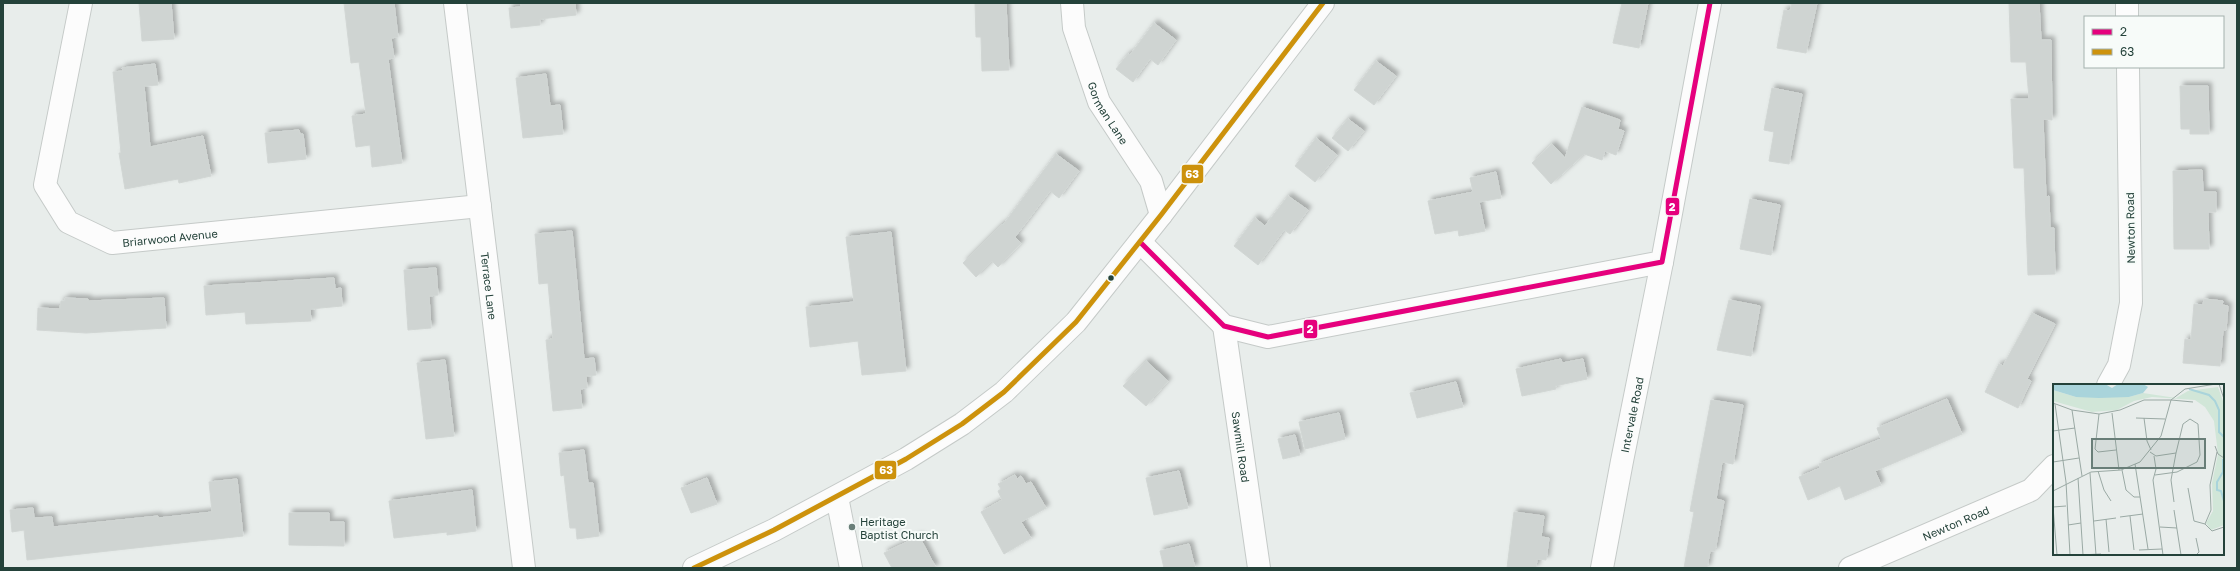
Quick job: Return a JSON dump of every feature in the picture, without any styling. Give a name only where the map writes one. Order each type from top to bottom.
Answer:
[{"type":"street","name":"Briarwood Avenue","points":[[81,3],[45,185],[68,222],[112,243],[480,206]]},
{"type":"street","name":"Terrace Lane","points":[[455,3],[524,568]]},
{"type":"street","name":"Gorman Lane","points":[[1072,3],[1074,28],[1099,102],[1151,181],[1161,215]]},
{"type":"street","points":[[694,568],[774,530],[837,497],[940,438],[1004,392],[1076,322],[1161,215],[1323,3]]},
{"type":"street","points":[[1140,242],[1224,326],[1268,337],[1662,262],[1710,3]]},
{"type":"street","points":[[2127,3],[2127,16]]},
{"type":"street","name":"Newton Road","points":[[2109,384],[2119,364],[2131,303],[2128,68]]},
{"type":"street","name":"Intervale Road","points":[[1602,568],[1662,262]]},
{"type":"street","name":"Sawmill Road","points":[[1224,326],[1259,568]]},
{"type":"street","name":"Newton Road","points":[[1850,568],[2031,490],[2053,467]]},
{"type":"street","points":[[837,497],[851,568]]},
{"type":"building","points":[[139,3],[171,3],[174,39],[142,41]]},
{"type":"building","points":[[344,3],[394,3],[398,37],[391,38],[394,58],[388,59],[402,163],[372,167],[370,145],[356,147],[352,116],[366,114],[359,62],[351,63]]},
{"type":"building","points":[[521,3],[575,3],[576,15],[540,19],[540,25],[511,28],[509,8],[521,7]]},
{"type":"building","points":[[975,3],[1006,3],[1009,70],[982,71],[981,37],[976,37]]},
{"type":"building","points":[[1622,3],[1648,3],[1639,48],[1613,43]]},
{"type":"building","points":[[1792,3],[1817,3],[1806,53],[1777,48],[1784,10],[1790,11]]},
{"type":"building","points":[[2009,3],[2039,3],[2041,40],[2051,40],[2052,120],[2043,119],[2046,197],[2049,196],[2050,228],[2054,228],[2055,274],[2028,275],[2024,168],[2014,168],[2011,99],[2029,99],[2026,62],[2011,62]]},
{"type":"building","points":[[1154,23],[1176,40],[1158,65],[1150,59],[1133,82],[1116,69],[1128,54],[1130,55]]},
{"type":"building","points":[[1376,61],[1396,76],[1374,105],[1354,90]]},
{"type":"building","points":[[155,64],[158,85],[144,86],[150,147],[203,136],[211,176],[179,183],[178,179],[125,189],[119,153],[121,153],[113,72],[123,71],[122,68]]},
{"type":"building","points":[[546,74],[550,106],[560,105],[563,134],[523,138],[516,78]]},
{"type":"building","points":[[2180,86],[2208,86],[2209,134],[2190,134],[2190,129],[2181,129]]},
{"type":"building","points":[[1772,88],[1802,94],[1789,164],[1769,161],[1774,132],[1764,130]]},
{"type":"building","points":[[1582,107],[1620,120],[1618,129],[1624,131],[1616,155],[1605,151],[1602,160],[1584,154],[1551,184],[1532,163],[1552,144],[1565,158]]},
{"type":"building","points":[[1348,119],[1364,131],[1348,151],[1332,138]]},
{"type":"building","points":[[299,130],[300,134],[303,134],[306,159],[268,163],[265,133]]},
{"type":"building","points":[[1316,138],[1337,155],[1315,182],[1295,166]]},
{"type":"building","points":[[1056,154],[1079,171],[1059,198],[1050,191],[1015,237],[1021,243],[998,267],[992,261],[976,277],[963,263],[1002,224],[1003,225]]},
{"type":"building","points":[[2202,170],[2203,192],[2216,192],[2216,212],[2208,212],[2209,249],[2174,249],[2173,171]]},
{"type":"building","points":[[1496,172],[1501,198],[1479,202],[1485,231],[1459,236],[1458,230],[1435,234],[1428,201],[1473,192],[1470,178]]},
{"type":"building","points":[[1288,196],[1308,210],[1290,234],[1284,230],[1258,265],[1234,246],[1255,218],[1265,226]]},
{"type":"building","points":[[1750,199],[1780,205],[1771,255],[1740,249]]},
{"type":"building","points":[[572,231],[584,359],[594,358],[596,375],[586,376],[587,388],[580,389],[582,408],[553,411],[546,340],[553,339],[548,283],[539,284],[535,234]]},
{"type":"building","points":[[891,232],[906,371],[862,375],[858,341],[810,347],[806,307],[854,302],[846,237]]},
{"type":"building","points":[[436,268],[438,295],[429,296],[431,328],[408,330],[404,270]]},
{"type":"building","points":[[334,278],[335,289],[341,288],[342,306],[310,309],[311,321],[246,324],[245,312],[206,315],[204,286]]},
{"type":"building","points":[[65,298],[88,299],[88,301],[164,298],[166,328],[86,333],[37,330],[38,308],[60,309],[61,301],[65,301]]},
{"type":"building","points":[[2204,299],[2223,301],[2222,305],[2228,306],[2226,330],[2223,330],[2220,366],[2183,363],[2185,339],[2191,340],[2194,304],[2203,305]]},
{"type":"building","points":[[1729,300],[1760,306],[1751,356],[1717,350]]},
{"type":"building","points":[[2032,313],[2055,324],[2027,379],[2031,381],[2018,408],[1985,392],[1999,364],[2003,366]]},
{"type":"building","points":[[1561,359],[1562,363],[1583,359],[1587,379],[1555,386],[1556,389],[1522,396],[1516,369]]},
{"type":"building","points":[[445,360],[454,436],[426,439],[417,363]]},
{"type":"building","points":[[1146,361],[1168,381],[1146,406],[1123,386]]},
{"type":"building","points":[[1456,382],[1463,407],[1417,418],[1410,393]]},
{"type":"building","points":[[1947,399],[1962,434],[1875,471],[1881,485],[1845,500],[1840,486],[1808,500],[1799,477],[1820,468],[1819,464],[1881,439],[1877,428]]},
{"type":"building","points":[[1711,400],[1743,405],[1733,464],[1722,462],[1716,499],[1724,501],[1715,551],[1710,551],[1707,568],[1684,568],[1694,512],[1690,511]]},
{"type":"building","points":[[1339,413],[1345,439],[1305,449],[1299,422]]},
{"type":"building","points":[[1295,435],[1300,455],[1283,459],[1278,439]]},
{"type":"building","points":[[584,450],[588,483],[593,483],[599,536],[577,539],[576,528],[570,528],[564,475],[561,476],[559,453]]},
{"type":"building","points":[[1179,471],[1188,508],[1154,515],[1146,478]]},
{"type":"building","points":[[1015,475],[1017,479],[1021,476],[1026,484],[1031,482],[1046,508],[1021,522],[1031,538],[1004,554],[981,512],[1002,500],[998,491],[1001,489],[998,484]]},
{"type":"building","points":[[707,478],[717,504],[691,513],[681,488]]},
{"type":"building","points":[[237,479],[243,536],[27,560],[24,530],[12,532],[10,510],[33,508],[34,518],[52,517],[53,527],[212,512],[209,482]]},
{"type":"building","points":[[472,490],[476,531],[447,535],[447,532],[394,538],[389,501]]},
{"type":"building","points":[[1514,512],[1544,516],[1541,537],[1549,538],[1546,560],[1537,559],[1536,568],[1507,568]]},
{"type":"building","points":[[289,513],[329,513],[329,522],[344,522],[344,546],[289,545]]},
{"type":"building","points":[[919,536],[936,568],[892,568],[884,553]]},
{"type":"building","points":[[1189,544],[1195,568],[1164,568],[1160,551]]},
{"type":"transit line","name":"63","points":[[694,568],[774,530],[906,459],[962,424],[1004,392],[1076,322],[1161,215],[1323,3]]},
{"type":"transit line","name":"2","points":[[1140,242],[1224,326],[1268,337],[1662,262],[1710,3]]},
{"type":"place","name":"Heritage Baptist Church","points":[[852,527]]}]
